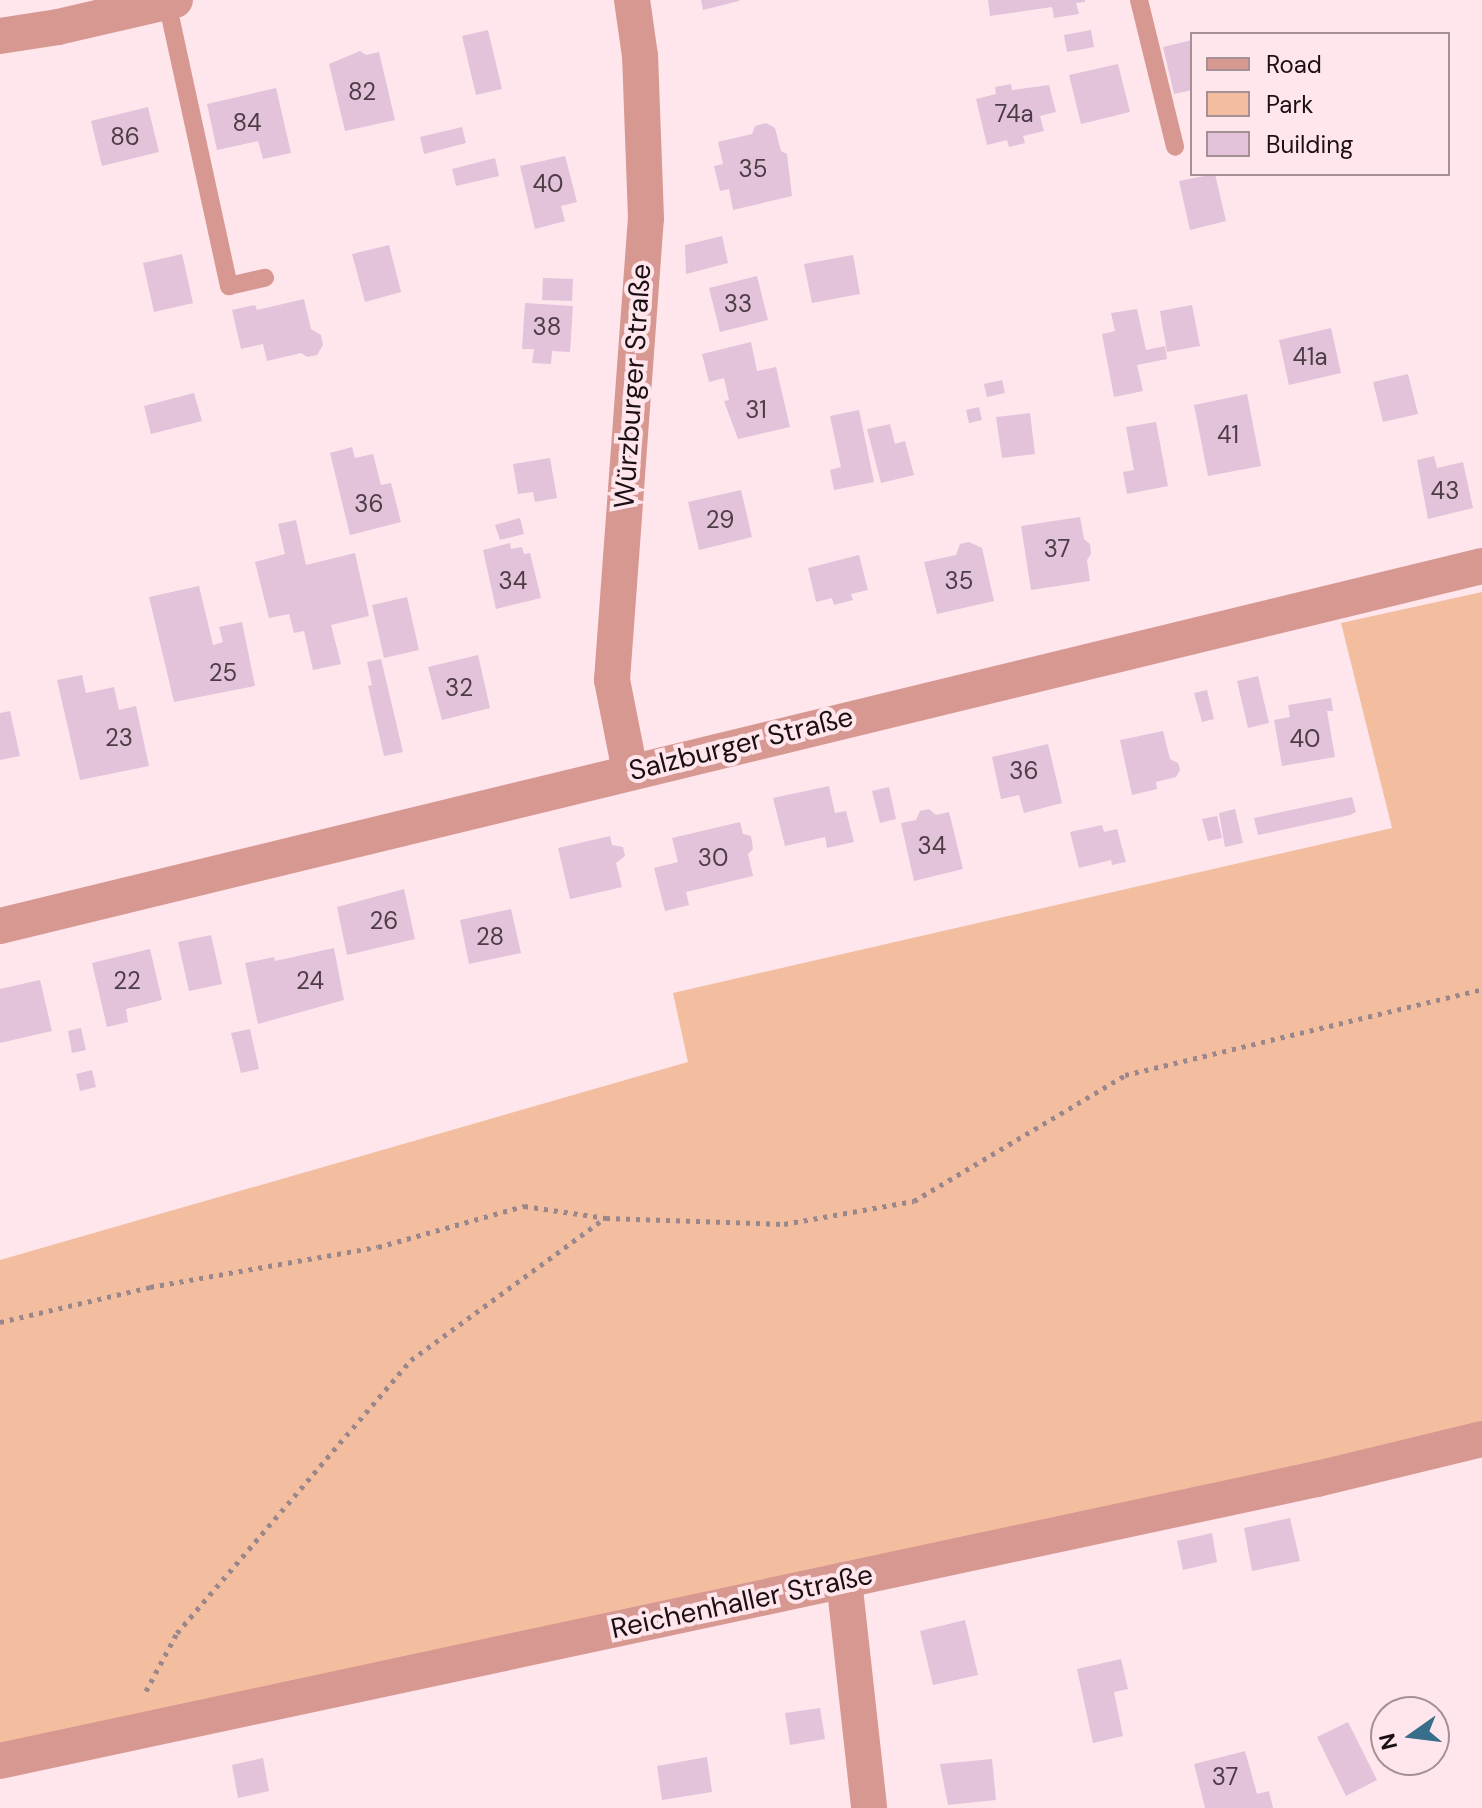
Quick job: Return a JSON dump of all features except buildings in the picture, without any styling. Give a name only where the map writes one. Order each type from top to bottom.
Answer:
[{"type":"street","name":"Würzburger Straße","points":[[630,771],[612,680],[646,218],[640,56],[632,0]]},
{"type":"street","points":[[0,36],[54,14],[171,1]]},
{"type":"street","name":"Salzburger Straße","points":[[0,926],[1482,566]]},
{"type":"street","name":"Reichenhaller Straße","points":[[0,1761],[1317,1479],[1482,1439]]},
{"type":"street","points":[[844,1580],[869,1808]]},
{"type":"lane","points":[[1139,0],[1175,147]]},
{"type":"lane","points":[[171,1],[229,286],[265,278]]},
{"type":"path","points":[[0,1322],[150,1287],[378,1247],[524,1206],[606,1218],[784,1224],[914,1201],[1125,1075],[1482,989]]},
{"type":"path","points":[[123,1734],[177,1633],[411,1360],[606,1218]]},
{"type":"green space","points":[[1482,592],[1482,1439],[0,1769],[0,1260],[688,1062],[673,993],[1392,828],[1341,623]]}]
